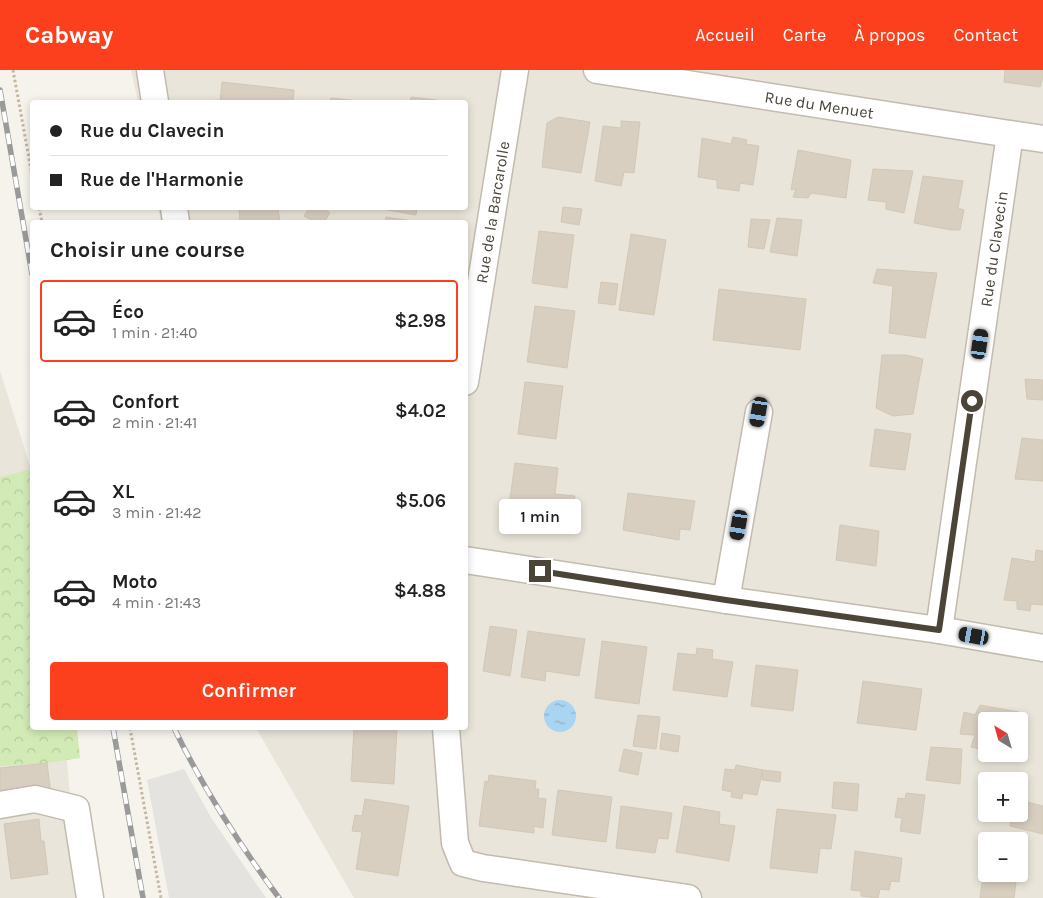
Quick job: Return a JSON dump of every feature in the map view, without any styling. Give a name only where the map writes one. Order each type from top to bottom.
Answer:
[{"type":"street","points":[[150,70],[156,100]]},
{"type":"street","name":"Rue de la Barcarolle","points":[[468,363],[515,70]]},
{"type":"street","name":"Rue du Menuet","points":[[596,70],[1043,139]]},
{"type":"street","name":"Rue du Clavecin","points":[[939,630],[1010,134]]},
{"type":"street","points":[[726,600],[759,412]]},
{"type":"street","points":[[468,560],[939,630],[1043,648]]},
{"type":"street","points":[[446,730],[455,843],[463,863],[483,868],[688,898]]},
{"type":"street","points":[[0,804],[35,798],[76,809],[90,898]]},
{"type":"path","points":[[13,70],[30,164]]},
{"type":"path","points":[[130,730],[161,898]]},
{"type":"shaded area","points":[[131,70],[1043,70],[1043,898],[354,898],[257,730],[468,730],[468,220],[161,220],[158,210],[468,210],[468,100],[138,100]]},
{"type":"shaded area","points":[[0,371],[30,466],[30,730],[64,730],[79,898],[0,898]]},
{"type":"shaded area","points":[[184,769],[212,819],[266,898],[169,898],[147,780]]},
{"type":"green space","points":[[30,470],[30,730],[77,730],[80,758],[47,763],[0,766],[0,477]]},
{"type":"water","points":[[560,700],[572,704],[576,716],[572,728],[560,732],[548,728],[544,716],[548,704]]},
{"type":"building","points":[[1005,70],[1043,70],[1040,87],[1004,82]]},
{"type":"building","points":[[222,82],[294,90],[293,100],[220,100]]},
{"type":"building","points":[[411,97],[436,100],[410,100]]},
{"type":"building","points":[[331,98],[349,100],[330,100]]},
{"type":"building","points":[[558,117],[590,122],[581,173],[542,167],[547,123]]},
{"type":"building","points":[[621,121],[640,122],[634,173],[624,172],[621,186],[595,181],[603,126],[621,128]]},
{"type":"building","points":[[733,137],[747,140],[746,144],[759,146],[753,185],[740,183],[739,191],[717,188],[717,180],[698,177],[702,138],[731,144]]},
{"type":"building","points":[[798,150],[851,160],[846,198],[811,193],[808,198],[793,197],[796,189],[791,190]]},
{"type":"building","points":[[873,169],[913,171],[904,213],[886,209],[886,202],[868,200]]},
{"type":"building","points":[[923,176],[963,181],[958,208],[964,210],[960,230],[914,223]]},
{"type":"building","points":[[563,207],[582,209],[579,225],[561,222]]},
{"type":"building","points":[[239,210],[278,210],[280,220],[240,220]]},
{"type":"building","points":[[308,210],[325,210],[330,213],[325,220],[311,220],[304,216]]},
{"type":"building","points":[[388,210],[417,210],[416,215]]},
{"type":"building","points":[[386,217],[406,220],[385,220]]},
{"type":"building","points":[[777,218],[802,220],[797,256],[770,252]]},
{"type":"building","points":[[751,219],[770,220],[764,249],[748,247]]},
{"type":"building","points":[[539,231],[574,235],[567,288],[532,283]]},
{"type":"building","points":[[631,234],[666,240],[654,315],[619,310]]},
{"type":"building","points":[[877,269],[937,273],[925,338],[889,333],[893,286],[873,283]]},
{"type":"building","points":[[601,282],[618,284],[615,305],[598,303]]},
{"type":"building","points":[[719,289],[806,299],[800,350],[713,340]]},
{"type":"building","points":[[535,306],[575,311],[567,368],[527,362]]},
{"type":"building","points":[[882,355],[906,355],[923,359],[913,414],[893,416],[876,408]]},
{"type":"building","points":[[1025,379],[1043,380],[1043,400],[1027,399]]},
{"type":"building","points":[[525,382],[563,386],[556,439],[518,434]]},
{"type":"building","points":[[875,429],[911,434],[905,470],[870,466]]},
{"type":"building","points":[[1022,438],[1043,440],[1043,481],[1015,479]]},
{"type":"building","points":[[515,463],[558,468],[555,494],[575,496],[570,528],[507,520]]},
{"type":"building","points":[[628,493],[695,501],[690,530],[680,529],[679,540],[623,530]]},
{"type":"building","points":[[840,525],[879,531],[876,566],[836,560]]},
{"type":"building","points":[[1036,550],[1043,551],[1043,605],[1031,604],[1030,611],[1017,609],[1017,601],[1004,600],[1012,558],[1035,562]]},
{"type":"building","points":[[490,626],[517,630],[510,676],[483,671]]},
{"type":"building","points":[[528,631],[585,639],[579,676],[546,671],[545,681],[521,677]]},
{"type":"building","points":[[602,641],[647,647],[639,704],[595,698]]},
{"type":"building","points":[[697,648],[713,650],[712,659],[733,662],[727,697],[673,690],[678,653],[696,655]]},
{"type":"building","points":[[756,665],[798,670],[793,711],[751,706]]},
{"type":"building","points":[[863,681],[922,689],[916,730],[857,723]]},
{"type":"building","points":[[980,705],[1019,712],[978,712],[978,748],[971,747],[975,735],[960,734],[964,712],[975,715]]},
{"type":"building","points":[[638,715],[660,717],[656,749],[633,746]]},
{"type":"building","points":[[354,730],[397,730],[394,784],[351,781]]},
{"type":"building","points":[[662,733],[680,736],[678,752],[660,749]]},
{"type":"building","points":[[931,747],[962,749],[960,784],[926,780]]},
{"type":"building","points":[[624,749],[642,753],[638,775],[619,771]]},
{"type":"building","points":[[47,763],[51,795],[26,788],[0,791],[0,768]]},
{"type":"building","points":[[736,765],[763,770],[757,795],[743,793],[742,799],[731,797],[732,792],[722,790],[725,769],[735,770]]},
{"type":"building","points":[[763,770],[781,772],[780,782],[762,780]]},
{"type":"building","points":[[489,775],[536,781],[535,789],[539,789],[538,798],[546,799],[543,828],[534,826],[534,833],[479,826],[485,781],[488,782]]},
{"type":"building","points":[[834,782],[859,784],[857,811],[832,808]]},
{"type":"building","points":[[558,790],[612,797],[606,842],[552,835]]},
{"type":"building","points":[[906,793],[925,795],[920,834],[900,831],[902,818],[895,817],[898,798],[905,799]]},
{"type":"building","points":[[365,799],[409,806],[398,876],[356,869],[362,832],[352,831],[355,815],[362,816]]},
{"type":"building","points":[[1028,802],[1043,806],[1043,834],[1010,826],[1011,822],[1028,822]]},
{"type":"building","points":[[621,806],[672,813],[668,839],[658,838],[655,853],[616,848]]},
{"type":"building","points":[[684,806],[720,812],[719,824],[735,826],[729,861],[676,852]]},
{"type":"building","points":[[777,809],[836,815],[831,849],[820,848],[817,873],[770,868]]},
{"type":"building","points":[[39,819],[41,841],[44,841],[48,874],[11,879],[4,824]]},
{"type":"building","points":[[855,851],[902,858],[899,882],[891,881],[889,890],[880,889],[878,898],[861,896],[861,891],[851,890]]},
{"type":"building","points":[[982,882],[1016,882],[1014,898],[980,898]]},
{"type":"railway","points":[[0,90],[30,262]]},
{"type":"railway","points":[[113,730],[143,898]]},
{"type":"railway","points":[[175,730],[222,815],[279,898]]},
{"type":"route","points":[[540,571],[939,630],[972,401]]}]
